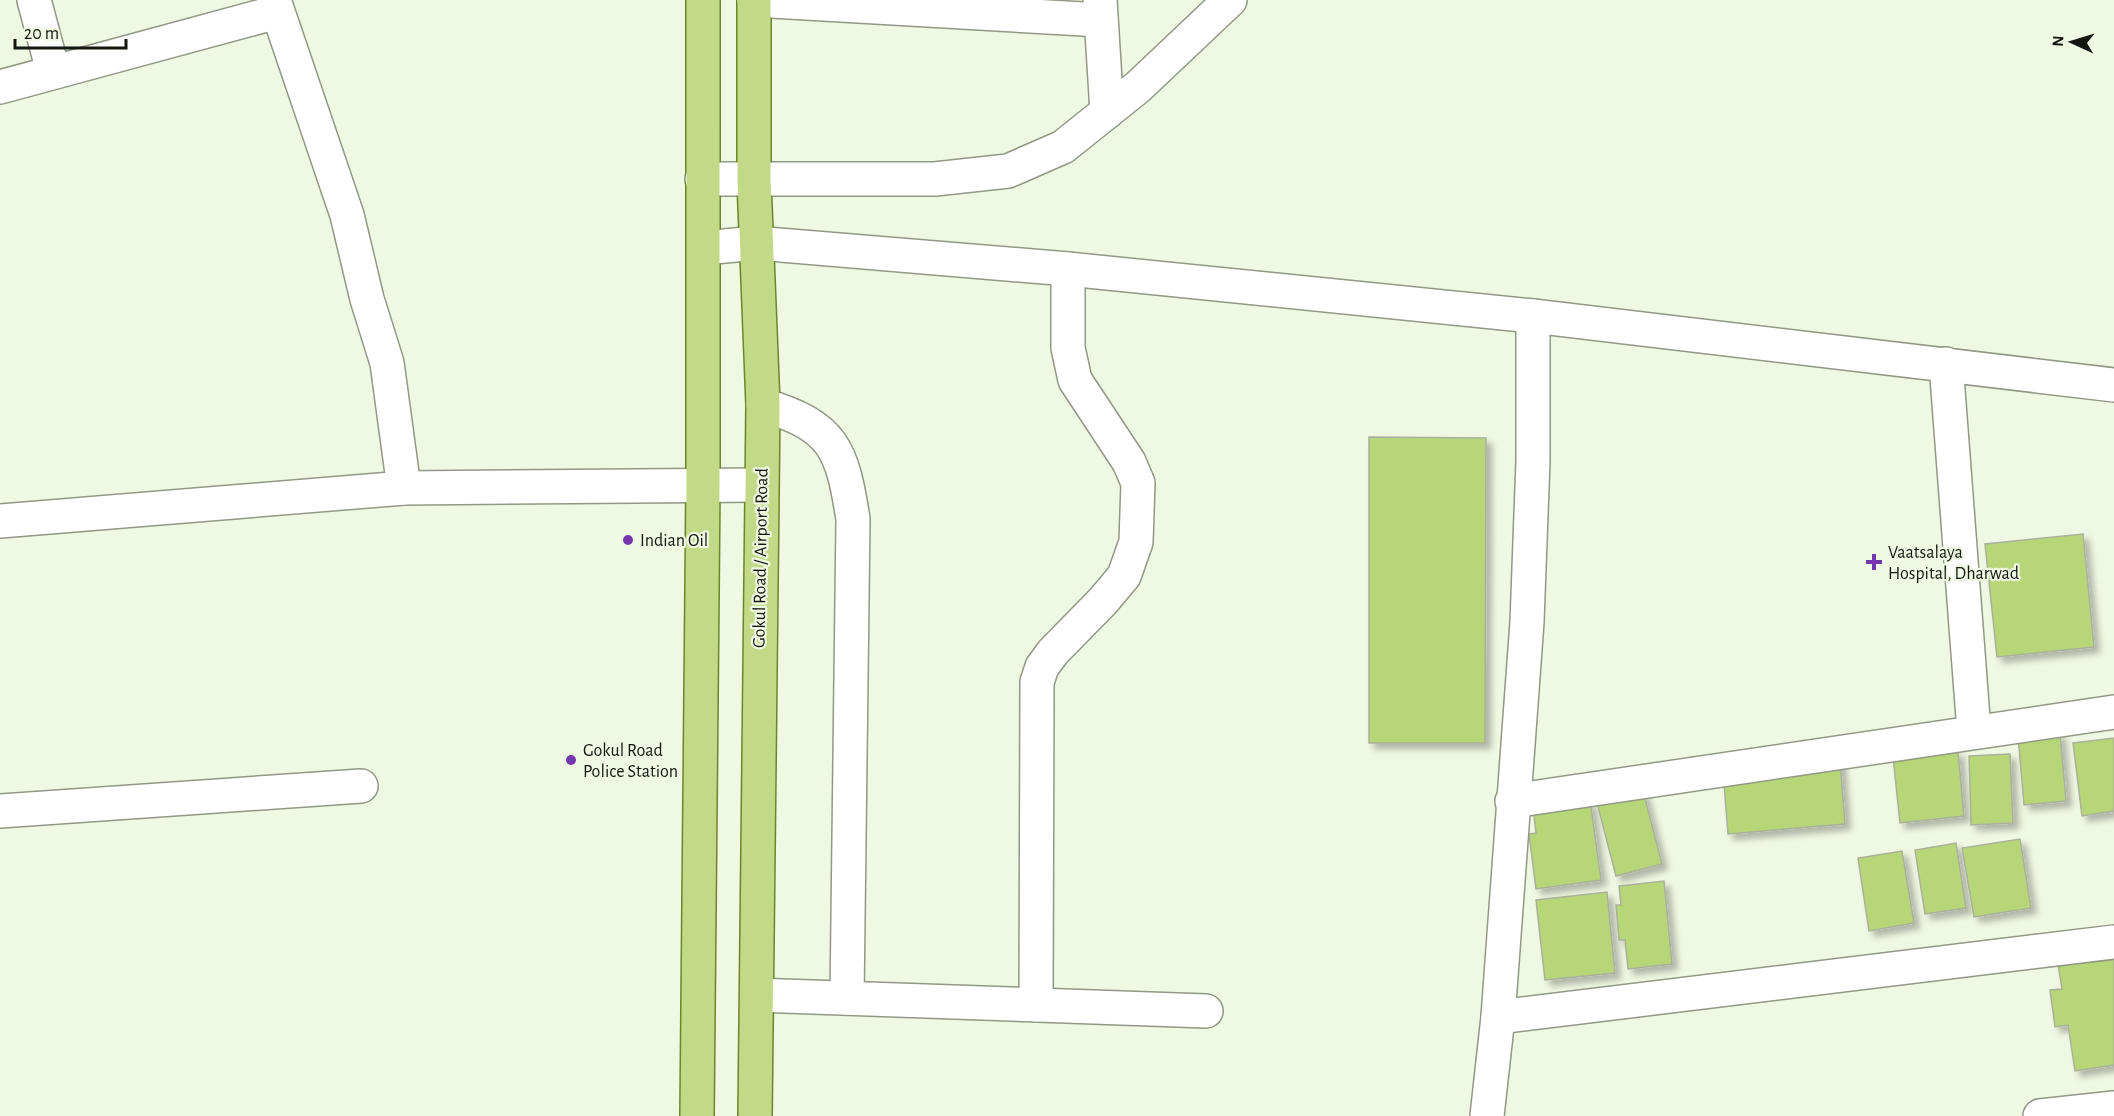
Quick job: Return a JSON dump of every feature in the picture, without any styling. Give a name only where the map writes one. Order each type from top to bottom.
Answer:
[{"type":"main road","points":[[697,1116],[703,485],[703,0]]},
{"type":"main road","name":"Gokul Road / Airport Road","points":[[754,0],[754,181],[763,405],[760,485],[755,1116]]},
{"type":"street","points":[[34,0],[53,71]]},
{"type":"street","points":[[754,0],[1100,10],[1107,112]]},
{"type":"street","points":[[702,179],[754,181],[935,179],[1008,171],[1063,147],[1138,87],[1230,0]]},
{"type":"street","points":[[0,87],[276,6],[347,215],[367,299],[387,363],[404,488]]},
{"type":"street","points":[[704,248],[756,243],[1068,269],[1533,316],[2114,386]]},
{"type":"street","points":[[1036,1005],[1038,682],[1042,667],[1053,652],[1124,576],[1137,542],[1138,483],[1129,462],[1075,380],[1068,348],[1068,269]]},
{"type":"street","points":[[1486,1116],[1498,1017],[1529,564],[1533,461],[1533,316]]},
{"type":"street","points":[[1946,364],[1974,731]]},
{"type":"street","points":[[763,405],[794,414],[829,439],[846,477],[851,509],[847,999]]},
{"type":"street","points":[[0,521],[404,488],[760,485]]},
{"type":"street","points":[[1512,801],[2114,712]]},
{"type":"street","points":[[0,811],[361,786]]},
{"type":"street","points":[[1498,1017],[2114,942]]},
{"type":"street","points":[[757,995],[1206,1011]]},
{"type":"street","points":[[2040,1116],[2114,1108]]},
{"type":"building","points":[[1369,437],[1486,438],[1485,743],[1369,743]]},
{"type":"building","points":[[2083,534],[2094,647],[1997,657],[1985,544]]},
{"type":"building","points":[[2060,733],[2066,801],[2024,805],[2018,736]]},
{"type":"building","points":[[2114,738],[2114,811],[2082,816],[2073,743]]},
{"type":"building","points":[[1958,751],[1964,816],[1900,823],[1893,757]]},
{"type":"building","points":[[2010,754],[2013,823],[1971,825],[1969,756]]},
{"type":"building","points":[[1840,760],[1845,824],[1728,834],[1723,771]]},
{"type":"building","points":[[1643,791],[1662,864],[1616,876],[1597,803]]},
{"type":"building","points":[[1590,800],[1601,880],[1536,889],[1529,834],[1536,833],[1533,808]]},
{"type":"building","points":[[2020,839],[2031,908],[1974,917],[1962,848]]},
{"type":"building","points":[[1956,843],[1966,908],[1925,914],[1915,850]]},
{"type":"building","points":[[1902,851],[1914,923],[1869,931],[1858,858]]},
{"type":"building","points":[[1664,881],[1672,964],[1628,969],[1625,940],[1619,940],[1616,905],[1621,905],[1619,886]]},
{"type":"building","points":[[1607,892],[1615,973],[1545,980],[1536,900]]},
{"type":"building","points":[[2114,955],[2114,1065],[2075,1071],[2068,1025],[2055,1027],[2050,990],[2062,989],[2058,964]]},
{"type":"place","name":"Indian Oil","points":[[628,540]]},
{"type":"place","name":"Vaatsalaya Hospital, Dharwad","points":[[1874,562]]},
{"type":"place","name":"Gokul Road Police Station","points":[[571,760]]}]
